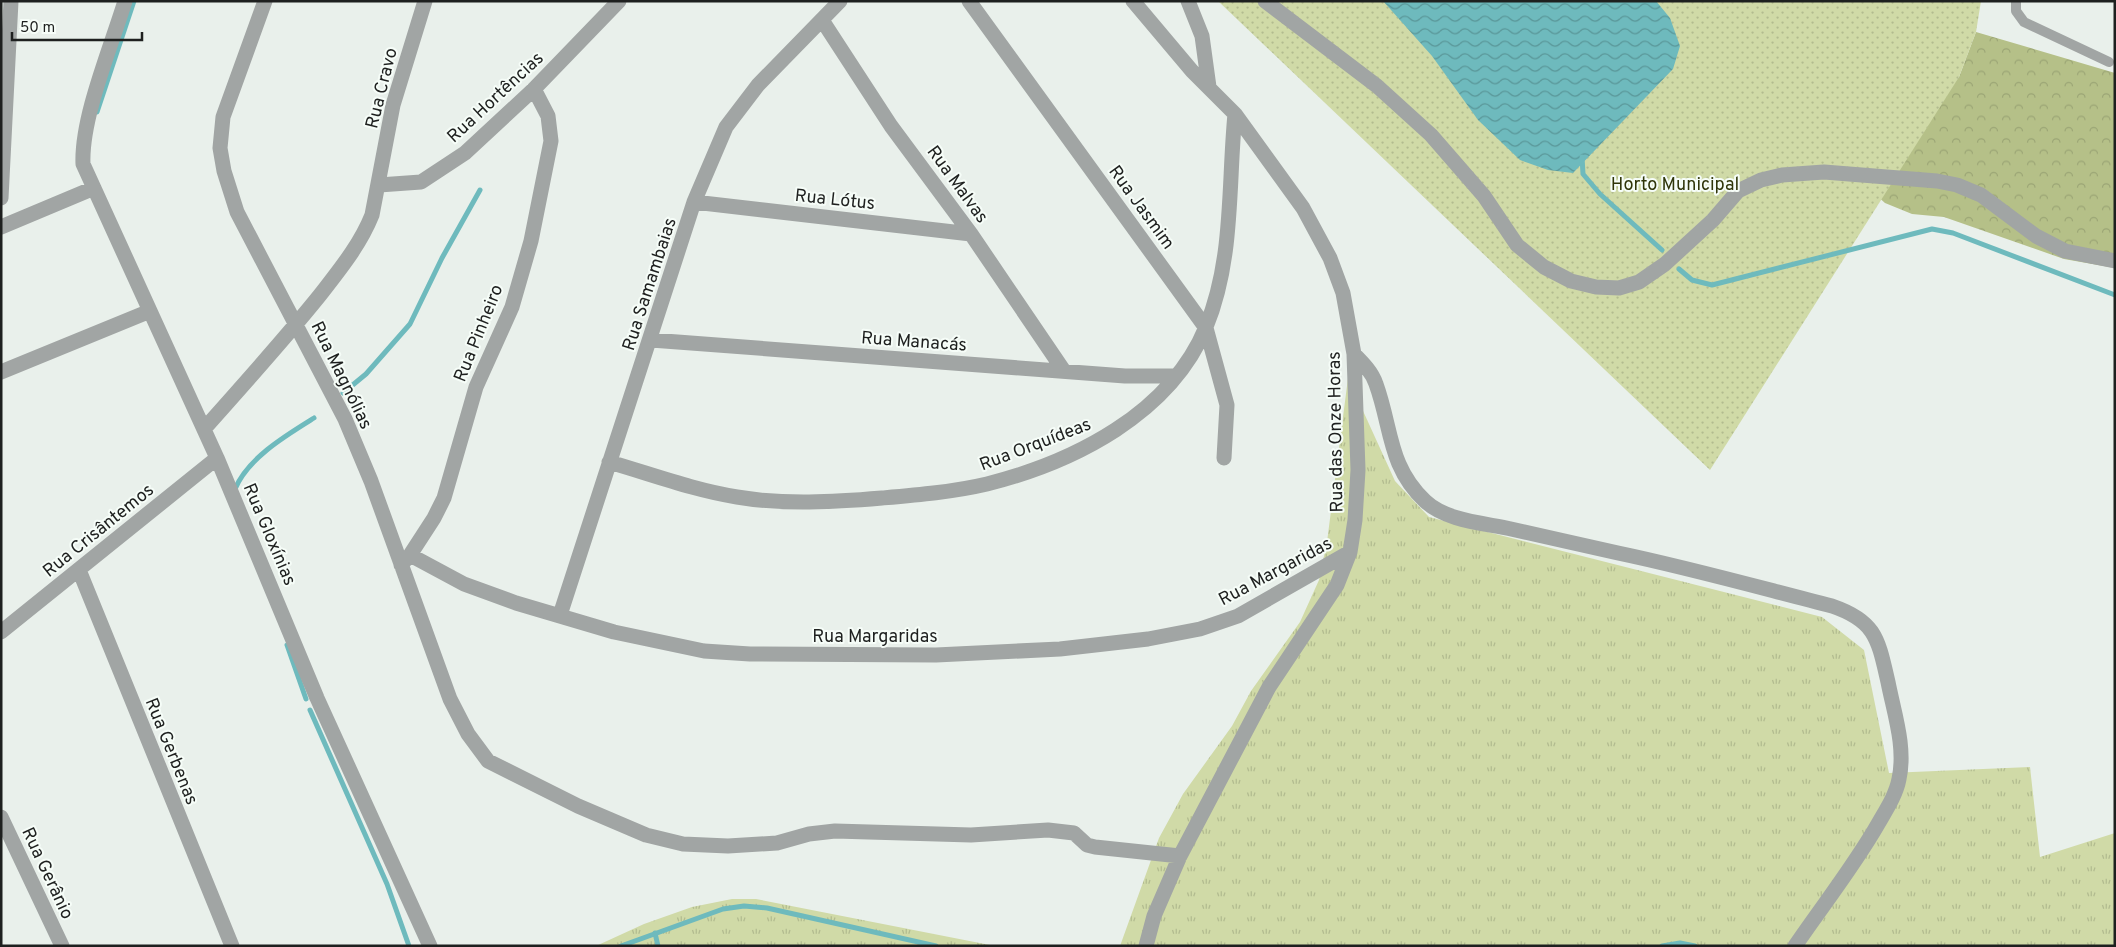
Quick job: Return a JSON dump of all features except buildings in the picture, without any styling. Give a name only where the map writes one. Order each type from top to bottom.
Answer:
[{"type":"street","points":[[1,198],[4,85],[11,1]]},
{"type":"street","name":"Rua Gloxínias","points":[[126,1],[85,136],[83,164],[217,458],[317,698],[430,946]]},
{"type":"street","name":"Rua Magnólias","points":[[264,1],[223,117],[220,148],[237,212],[345,419],[405,560],[450,699],[468,734],[488,761],[578,806],[646,834],[683,844],[728,846],[777,843],[809,834],[835,831],[971,834],[1048,830],[1074,833],[1087,845],[1095,848],[1180,856]]},
{"type":"street","name":"Rua Cravo","points":[[204,429],[296,325],[353,253],[372,215],[393,105],[426,1]]},
{"type":"street","name":"Rua Hortências","points":[[379,184],[421,182],[465,153],[534,88],[619,1]]},
{"type":"street","name":"Rua Samambaias","points":[[560,616],[609,462],[651,340],[694,202],[726,127],[740,106],[840,1]]},
{"type":"street","name":"Rua Jasmim","points":[[969,1],[1206,328],[1227,405],[1224,458]]},
{"type":"street","points":[[1132,1],[1180,58],[1235,114]]},
{"type":"street","points":[[1188,1],[1202,36],[1209,87]]},
{"type":"street","points":[[1266,1],[1378,86],[1430,135],[1484,196],[1517,245],[1544,267],[1571,281],[1596,287],[1620,288],[1639,282],[1665,264],[1713,220],[1738,191],[1760,180],[1782,175],[1824,172],[1937,181],[1957,185],[1981,195],[2036,236],[2065,251],[2115,261]]},
{"type":"street","name":"Rua Malvas","points":[[822,20],[891,126],[971,234],[1064,371]]},
{"type":"street","name":"Rua Pinheiro","points":[[405,560],[434,518],[444,498],[476,387],[512,307],[530,241],[551,141],[548,116],[534,88]]},
{"type":"street","name":"Rua Orquídeas","points":[[609,462],[735,497],[762,500],[841,502],[934,493],[988,483],[1075,453],[1107,436],[1160,396],[1206,328],[1223,269],[1229,232],[1230,162],[1235,114]]},
{"type":"street","name":"Rua das Onze Horas","points":[[1146,946],[1154,916],[1180,856],[1269,687],[1338,586],[1350,552],[1355,520],[1358,470],[1354,354],[1344,294],[1330,258],[1303,208],[1235,114]]},
{"type":"street","points":[[1,227],[94,188]]},
{"type":"street","name":"Rua Lótus","points":[[694,202],[971,234]]},
{"type":"street","points":[[1,372],[150,311]]},
{"type":"street","name":"Rua Manacás","points":[[651,340],[1125,376],[1175,376]]},
{"type":"street","points":[[1354,354],[1369,370],[1376,384],[1395,457],[1403,474],[1426,502],[1440,511],[1554,540],[1617,552],[1832,606],[1852,612],[1864,621],[1874,633],[1884,663],[1900,738],[1899,779],[1888,806],[1864,849],[1795,946]]},
{"type":"street","name":"Rua Crisântemos","points":[[1,632],[217,458]]},
{"type":"street","name":"Rua Margaridas","points":[[405,560],[464,584],[560,616],[614,632],[704,652],[936,655],[1060,649],[1148,639],[1207,626],[1246,612],[1350,552]]},
{"type":"street","name":"Rua Gerbenas","points":[[79,570],[232,946]]},
{"type":"street","name":"Rua Gerânio","points":[[1,817],[62,946]]},
{"type":"lane","points":[[2016,1],[2016,11],[2024,22],[2109,62]]},
{"type":"green space","name":"Horto Municipal","points":[[1218,1],[1981,1],[1976,32],[1959,77],[1710,470]]},
{"type":"green space","points":[[1976,32],[2115,73],[2115,268],[2064,259],[1944,217],[1912,214],[1885,203],[1865,185],[1959,77]]},
{"type":"green space","points":[[1348,378],[1395,481],[1429,517],[1822,617],[1864,650],[1889,773],[2030,767],[2040,857],[2115,833],[2115,946],[1120,946],[1159,838],[1183,794],[1232,726],[1251,691],[1300,622],[1319,580],[1327,542]]},
{"type":"green space","points":[[732,899],[756,899],[995,946],[596,946],[644,924],[692,907]]},
{"type":"water","points":[[1383,1],[1656,1],[1670,18],[1680,46],[1673,69],[1573,173],[1548,170],[1520,160],[1478,120],[1432,56]]},
{"type":"waterway","points":[[97,112],[134,1]]},
{"type":"waterway","points":[[1582,157],[1583,174],[1600,194],[1662,250]]},
{"type":"waterway","points":[[343,393],[366,374],[410,324],[442,258],[480,190]]},
{"type":"waterway","points":[[1679,269],[1692,280],[1712,285],[1932,229],[1953,233],[2115,295]]},
{"type":"waterway","points":[[235,489],[249,467],[268,449],[314,418]]},
{"type":"waterway","points":[[287,645],[306,699]]},
{"type":"waterway","points":[[310,710],[387,884],[409,946]]},
{"type":"waterway","points":[[621,946],[723,909],[744,906],[767,908],[936,946]]},
{"type":"waterway","points":[[655,933],[658,946]]},
{"type":"waterway","points":[[1662,946],[1680,943],[1695,946]]}]
